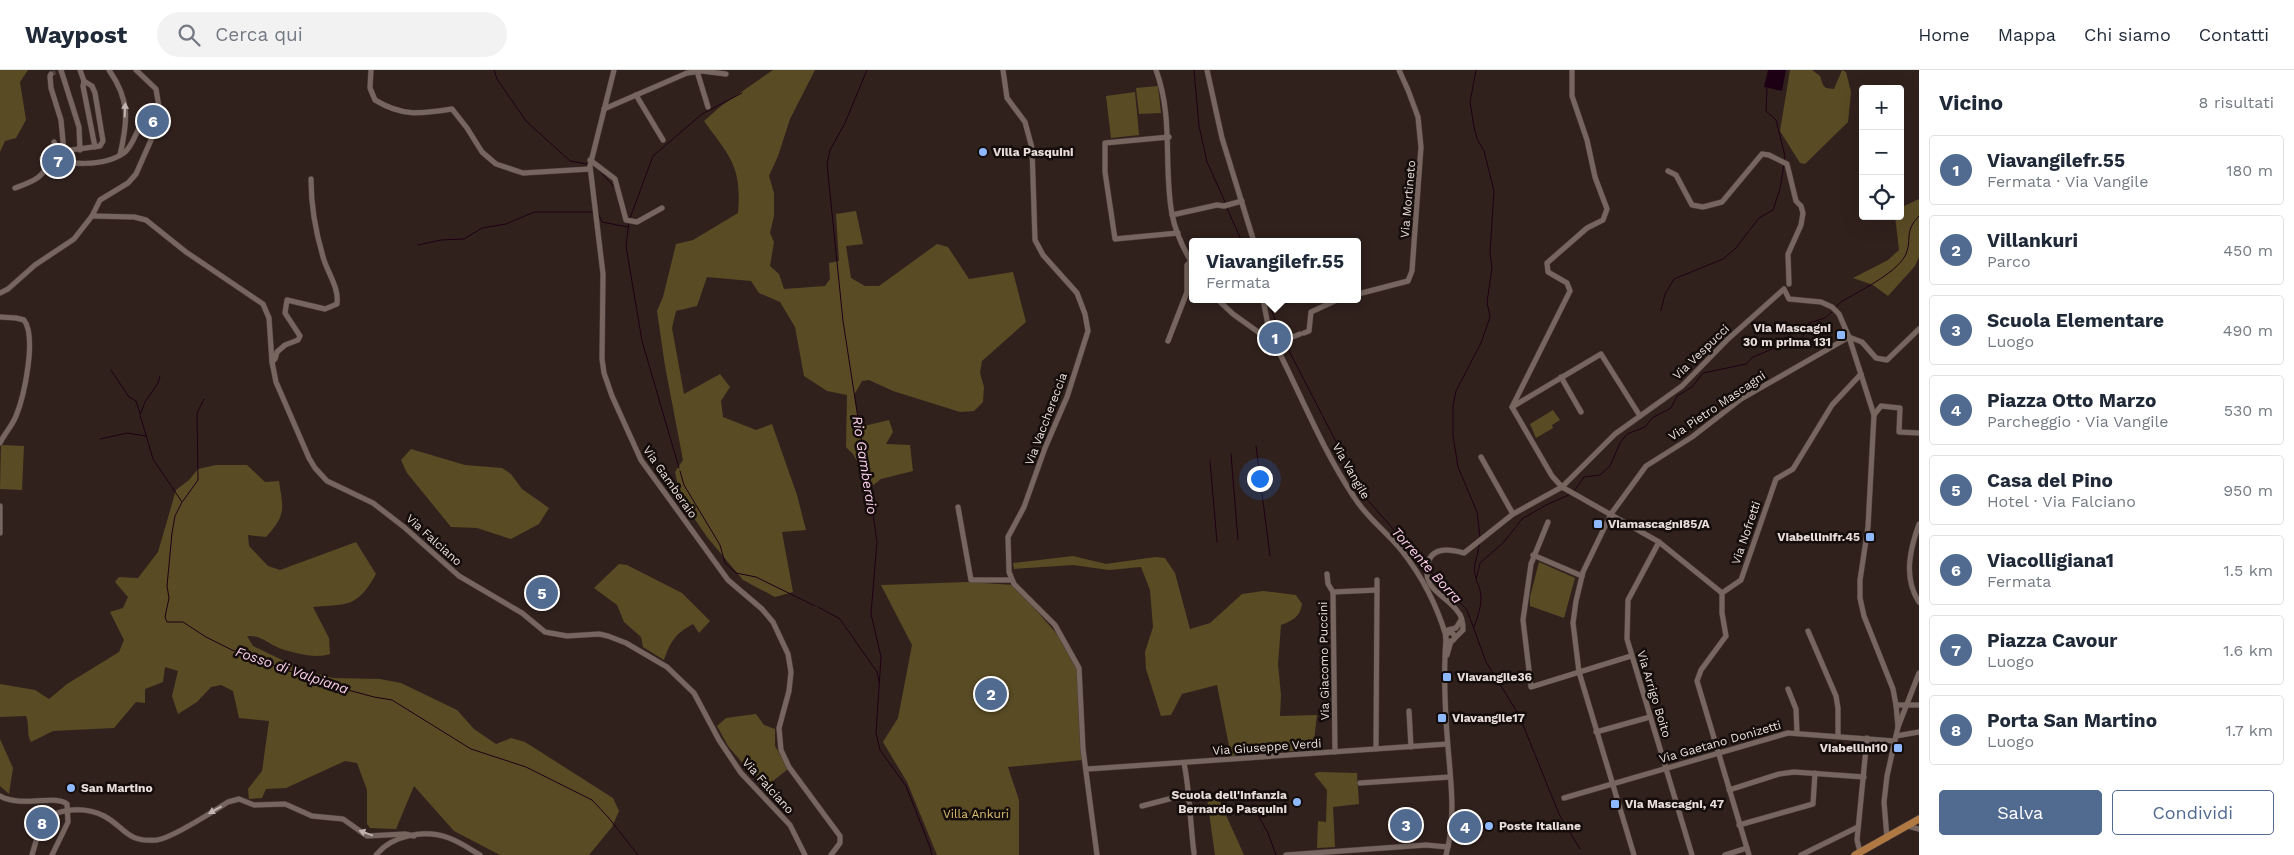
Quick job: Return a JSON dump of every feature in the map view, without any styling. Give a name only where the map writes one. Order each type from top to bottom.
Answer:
[{"type":"main road","points":[[1862,853],[1919,819]]},
{"type":"street","points":[[60,70],[79,127],[80,150]]},
{"type":"street","points":[[80,70],[84,81],[83,86],[91,127],[98,146]]},
{"type":"street","points":[[109,70],[118,83],[126,101],[120,155]]},
{"type":"street","points":[[0,293],[16,284],[35,265],[68,245],[92,216],[100,200],[128,183],[136,174],[155,131],[158,98],[156,89],[136,70]]},
{"type":"street","points":[[371,70],[370,88],[375,100],[401,113],[419,114],[452,110],[467,128],[482,152],[496,164],[523,172],[590,169]]},
{"type":"street","name":"Via Gamberaio","points":[[614,70],[590,160],[603,274],[602,359],[604,373],[630,437],[642,460],[728,580],[765,612],[784,646],[790,660],[791,678],[779,728],[779,745],[789,767],[840,836],[840,843],[832,855]]},
{"type":"street","points":[[676,78],[677,70]]},
{"type":"street","name":"Via Vacchereccia","points":[[1003,70],[1007,98],[1025,122],[1032,148],[1035,240],[1043,255],[1077,293],[1085,314],[1088,331],[1072,383],[1045,448],[1024,507],[1008,537],[1008,560],[1011,580]]},
{"type":"street","points":[[1156,70],[1164,100],[1169,137],[1172,215],[1189,256]]},
{"type":"street","points":[[1207,70],[1222,138],[1253,238]]},
{"type":"street","name":"Via Mortineto","points":[[1361,293],[1408,282],[1412,271],[1421,147],[1418,117],[1398,70]]},
{"type":"street","points":[[1512,407],[1570,291],[1567,283],[1548,272],[1546,263],[1587,228],[1604,220],[1607,209],[1595,177],[1587,140],[1572,96],[1572,70]]},
{"type":"street","points":[[604,109],[697,71],[726,74]]},
{"type":"street","points":[[697,71],[708,107]]},
{"type":"street","points":[[52,74],[50,76],[51,88],[61,120],[64,150]]},
{"type":"street","points":[[54,142],[56,146],[64,150],[80,150],[98,146],[103,137],[96,93],[92,86],[84,81]]},
{"type":"street","points":[[636,95],[663,140]]},
{"type":"street","points":[[42,159],[89,164],[120,155],[126,151],[146,119],[158,112]]},
{"type":"street","points":[[79,127],[91,127]]},
{"type":"street","points":[[1169,137],[1105,144],[1104,167],[1115,239],[1178,233]]},
{"type":"street","points":[[1668,171],[1676,175],[1692,206],[1703,207],[1722,202],[1762,154],[1769,155],[1787,164],[1796,201],[1801,206],[1803,213],[1801,225],[1788,254],[1789,284]]},
{"type":"street","points":[[15,188],[34,181],[41,175],[49,160]]},
{"type":"street","points":[[590,160],[615,179],[626,220],[637,222],[662,208]]},
{"type":"street","points":[[272,362],[277,352],[284,345],[298,340],[300,336],[284,313],[287,300],[325,309],[337,304],[338,297],[324,259],[313,210],[311,179]]},
{"type":"street","points":[[1172,215],[1242,201]]},
{"type":"street","name":"Via Falciano","points":[[92,216],[134,217],[146,220],[186,252],[263,304],[270,318],[272,362],[276,382],[309,458],[327,481],[362,497],[384,511],[459,576],[522,613],[544,632],[560,636],[599,634],[608,636],[626,643],[667,666],[694,693],[719,740],[741,773],[790,825],[805,855]]},
{"type":"street","points":[[1168,340],[1185,299],[1188,286],[1187,265],[1189,264]]},
{"type":"street","name":"Via Vespucci","points":[[1461,620],[1459,612],[1430,584],[1426,572],[1429,558],[1436,551],[1447,549],[1464,553],[1513,514],[1562,487],[1614,434],[1682,386],[1728,338],[1784,289],[1789,299],[1821,302],[1832,307],[1841,317],[1849,337]]},
{"type":"street","name":"Via Vangile","points":[[1221,303],[1232,314],[1275,344]]},
{"type":"street","name":"Via Vangile","points":[[1264,303],[1268,326],[1275,344],[1341,477],[1362,510],[1402,551],[1414,568],[1449,636],[1443,670],[1452,822],[1446,855]]},
{"type":"street","points":[[1275,344],[1309,331],[1310,312],[1330,303]]},
{"type":"street","points":[[0,317],[24,320],[28,328],[29,339],[27,370],[21,399],[14,420],[0,443]]},
{"type":"street","points":[[1260,334],[1268,326]]},
{"type":"street","points":[[1849,337],[1860,341],[1876,358],[1887,360],[1919,329]]},
{"type":"street","points":[[1849,337],[1874,415],[1870,503],[1860,598],[1864,616],[1893,690],[1898,727]]},
{"type":"street","name":"Via Pietro Mascagni","points":[[1634,855],[1579,672],[1573,623],[1582,576],[1611,514],[1639,474],[1660,456],[1692,437],[1741,398],[1849,337]]},
{"type":"street","points":[[1512,407],[1602,354],[1640,416]]},
{"type":"street","name":"Via Nofretti","points":[[1722,593],[1741,580],[1776,479],[1792,469],[1832,405],[1861,374]]},
{"type":"street","points":[[1561,378],[1581,412]]},
{"type":"street","points":[[1874,415],[1881,406],[1900,408],[1899,432],[1919,433]]},
{"type":"street","points":[[1512,407],[1552,476],[1562,487],[1659,542],[1722,593],[1722,613],[1726,636],[1701,670],[1698,681],[1749,855]]},
{"type":"street","points":[[1481,457],[1513,514]]},
{"type":"street","points":[[0,506],[0,533]]},
{"type":"street","points":[[958,507],[971,580],[1011,580],[1055,626],[1079,668],[1083,749],[1088,769],[1097,855]]},
{"type":"street","points":[[1548,522],[1533,556],[1523,620],[1531,688],[1631,656]]},
{"type":"street","points":[[1919,524],[1910,552],[1909,565],[1912,587],[1919,602]]},
{"type":"street","name":"Via Arrigo Boito","points":[[1659,542],[1628,600],[1627,639],[1692,855]]},
{"type":"street","points":[[1533,556],[1582,576]]},
{"type":"street","points":[[1327,574],[1328,584],[1333,592]]},
{"type":"street","points":[[1376,749],[1377,580]]},
{"type":"street","name":"Via Giacomo Puccini","points":[[1335,752],[1333,592],[1377,590]]},
{"type":"street","points":[[1449,636],[1461,620]]},
{"type":"street","points":[[1449,636],[1463,630],[1461,620]]},
{"type":"street","points":[[1808,631],[1836,696],[1838,735]]},
{"type":"street","points":[[1887,838],[1884,802],[1887,776],[1898,727],[1919,673]]},
{"type":"street","points":[[1788,689],[1796,709],[1797,733]]},
{"type":"street","points":[[1896,705],[1919,705]]},
{"type":"street","points":[[1409,711],[1411,747]]},
{"type":"street","points":[[1596,732],[1650,716]]},
{"type":"street","name":"Via Gaetano Donizetti","points":[[1564,798],[1788,732],[1867,738],[1895,738],[1919,732]]},
{"type":"street","points":[[1862,853],[1857,840],[1867,738]]},
{"type":"street","name":"Via Giuseppe Verdi","points":[[1088,769],[1447,744]]},
{"type":"street","points":[[1184,762],[1189,788],[1194,853]]},
{"type":"street","points":[[1729,790],[1779,774],[1815,772],[1864,777]]},
{"type":"street","points":[[1739,826],[1812,804],[1815,772]]},
{"type":"street","points":[[1360,783],[1450,777]]},
{"type":"street","points":[[1142,806],[1188,794]]},
{"type":"street","points":[[0,796],[12,801],[65,802],[69,810],[68,822],[52,855]]},
{"type":"street","points":[[32,855],[42,823],[54,814],[69,810],[100,814],[134,838],[158,840],[235,799],[254,805],[285,804],[312,816],[343,819],[367,836],[405,834],[414,836]]},
{"type":"street","points":[[1908,826],[1919,829]]},
{"type":"street","points":[[1801,855],[1858,827]]},
{"type":"street","points":[[376,855],[392,841],[429,835],[449,838],[480,855]]},
{"type":"street","points":[[1286,855],[1431,844],[1448,847]]},
{"type":"street","points":[[1725,855],[1747,848]]},
{"type":"green space","points":[[0,70],[28,70],[20,82],[26,120],[16,138],[5,141],[0,152]]},
{"type":"green space","points":[[773,70],[815,70],[790,119],[778,156],[769,176],[774,193],[774,216],[770,233],[774,242],[770,266],[779,274],[784,289],[825,286],[830,279],[829,263],[839,261],[836,214],[856,211],[863,244],[846,246],[851,278],[865,286],[879,286],[937,244],[948,247],[969,279],[1013,272],[1026,322],[982,361],[980,373],[984,387],[983,402],[974,411],[960,412],[893,391],[869,380],[862,381],[854,395],[860,427],[889,420],[893,432],[886,444],[910,445],[913,471],[881,479],[871,487],[853,454],[846,447],[847,395],[827,391],[804,376],[795,327],[780,302],[759,293],[751,281],[707,277],[697,306],[676,311],[672,328],[684,394],[720,374],[730,387],[721,401],[723,417],[756,430],[772,424],[797,495],[806,530],[782,532],[793,592],[775,597],[743,580],[707,537],[681,499],[675,472],[683,460],[665,366],[657,311],[663,297],[676,244],[693,240],[738,213],[739,197],[736,173],[721,144],[704,121],[721,106]]},
{"type":"green space","points":[[1790,70],[1812,70],[1820,76],[1826,88],[1834,89],[1842,70],[1846,72],[1851,92],[1848,122],[1805,164],[1800,163],[1780,131]]},
{"type":"green space","points":[[1158,86],[1161,113],[1139,114],[1136,88]]},
{"type":"green space","points":[[1135,92],[1139,135],[1111,138],[1106,96]]},
{"type":"green space","points":[[1919,199],[1919,257],[1915,266],[1888,296],[1873,285],[1853,278],[1888,260],[1899,250],[1895,220],[1904,220],[1904,206]]},
{"type":"green space","points":[[1553,410],[1560,420],[1552,425],[1553,428],[1536,438],[1530,424]]},
{"type":"green space","points":[[1,445],[24,446],[22,490],[0,489]]},
{"type":"green space","points":[[411,449],[465,465],[502,468],[511,474],[522,489],[549,508],[539,524],[511,539],[477,528],[451,527],[407,473],[401,460]]},
{"type":"green space","points":[[216,465],[247,465],[265,482],[279,481],[282,505],[280,517],[266,537],[248,535],[249,546],[268,566],[280,570],[356,542],[376,574],[357,599],[343,604],[313,607],[329,638],[330,654],[311,656],[279,648],[260,638],[247,636],[253,646],[301,669],[333,678],[380,679],[401,683],[457,710],[474,729],[496,744],[511,738],[525,742],[613,798],[619,811],[612,827],[589,855],[500,855],[454,831],[414,786],[396,829],[370,828],[367,824],[367,790],[357,763],[345,761],[286,788],[266,789],[262,798],[249,799],[248,789],[262,771],[269,721],[239,718],[233,691],[221,685],[211,687],[197,702],[178,714],[172,696],[178,671],[165,667],[163,682],[145,689],[145,703],[136,702],[114,728],[53,731],[31,742],[26,716],[0,717],[0,684],[35,690],[49,699],[67,684],[119,652],[124,640],[110,612],[123,608],[128,597],[115,582],[119,577],[138,578],[158,552],[176,490],[189,480],[198,469]]},
{"type":"green space","points":[[1073,556],[1106,564],[1155,557],[1165,558],[1175,573],[1190,629],[1210,623],[1242,594],[1263,591],[1296,595],[1302,604],[1299,612],[1292,620],[1281,625],[1278,664],[1281,695],[1280,716],[1317,715],[1313,749],[1231,756],[1217,685],[1182,694],[1171,715],[1161,716],[1146,669],[1145,652],[1153,627],[1150,590],[1141,567],[1109,570],[1073,565],[1014,569],[1013,563]]},
{"type":"green space","points":[[1539,562],[1575,578],[1564,618],[1530,606],[1530,597]]},
{"type":"green space","points":[[619,564],[627,565],[682,593],[710,621],[699,633],[693,624],[682,631],[671,643],[664,660],[643,647],[641,637],[624,622],[617,605],[594,588]]},
{"type":"green space","name":"Villa Ankuri","points":[[968,582],[1014,585],[1063,641],[1077,669],[1082,760],[1008,767],[1019,800],[1019,855],[937,855],[907,782],[883,742],[898,718],[912,645],[881,585]]},
{"type":"green space","points":[[756,714],[764,725],[775,729],[775,746],[788,769],[764,788],[728,746],[717,726],[726,718]]},
{"type":"green space","points":[[0,739],[13,768],[9,794],[0,786]]},
{"type":"green space","points":[[1318,772],[1357,773],[1359,804],[1333,807],[1335,847],[1317,848],[1318,821],[1326,822],[1327,790],[1314,774]]},
{"type":"green space","points":[[1216,793],[1244,855],[1215,855],[1207,798]]},
{"type":"shaded area","points":[[1768,70],[1786,70],[1782,91],[1764,87]]},
{"type":"waterway","points":[[494,70],[497,79],[526,121],[570,161],[587,164]]},
{"type":"waterway","name":"Rio Gamberaio","points":[[867,70],[845,123],[830,150],[827,164],[843,321],[877,541],[871,614],[881,657],[876,733],[880,750],[906,786],[932,855]]},
{"type":"waterway","name":"Torrente Borra","points":[[1194,70],[1199,126],[1207,162],[1226,204]]},
{"type":"waterway","points":[[1476,70],[1470,102],[1477,139],[1484,151],[1494,191],[1490,253],[1492,268],[1487,302],[1490,317],[1481,343],[1456,391],[1453,406],[1453,436],[1458,467],[1477,512],[1480,537]]},
{"type":"waterway","points":[[1767,88],[1766,111],[1776,120],[1785,156],[1784,160]]},
{"type":"waterway","points":[[630,218],[653,156],[702,114],[742,93]]},
{"type":"waterway","points":[[1661,310],[1665,294],[1674,279],[1723,259],[1735,249],[1759,218],[1773,210],[1780,189],[1784,164]]},
{"type":"waterway","points":[[599,170],[616,189]]},
{"type":"waterway","points":[[618,200],[623,218]]},
{"type":"waterway","name":"Torrente Borra","points":[[1227,208],[1240,238]]},
{"type":"waterway","points":[[418,245],[441,240],[464,239],[482,228],[506,224],[534,212],[594,212]]},
{"type":"waterway","points":[[598,213],[602,222],[628,227]]},
{"type":"waterway","points":[[1835,308],[1841,302],[1885,276],[1900,263],[1907,250],[1911,227],[1919,216]]},
{"type":"waterway","points":[[629,222],[626,246],[642,341],[679,468]]},
{"type":"waterway","name":"Torrente Borra","points":[[1269,303],[1282,337]]},
{"type":"waterway","points":[[1574,491],[1584,477],[1600,475],[1610,466],[1620,443],[1627,434],[1645,427],[1652,418],[1671,408],[1677,396],[1692,387],[1703,373],[1746,364],[1753,357],[1775,348],[1784,338],[1789,337],[1801,340],[1809,323],[1825,318],[1833,311]]},
{"type":"waterway","name":"Torrente Borra","points":[[1285,343],[1364,496],[1425,565]]},
{"type":"waterway","points":[[111,370],[129,397],[136,401],[140,413]]},
{"type":"waterway","name":"Fosso di Valpiana","points":[[160,376],[140,415],[153,459],[182,502],[175,516],[172,533],[167,586],[169,598],[165,617],[167,622],[183,622],[206,637],[232,650],[322,683],[392,700],[471,749],[526,767],[592,800],[638,855]]},
{"type":"waterway","points":[[183,501],[198,480],[197,413],[204,399]]},
{"type":"waterway","points":[[100,439],[127,433],[146,436]]},
{"type":"waterway","points":[[1256,446],[1270,556]]},
{"type":"waterway","points":[[1231,454],[1238,540]]},
{"type":"waterway","points":[[1210,461],[1217,542]]},
{"type":"waterway","points":[[680,471],[684,485],[720,545],[725,563],[736,573],[756,577],[815,606]]},
{"type":"waterway","points":[[1474,627],[1481,603],[1479,586],[1476,580],[1480,563],[1504,542],[1522,519],[1546,505],[1571,494]]},
{"type":"waterway","points":[[1476,578],[1474,569],[1479,543]]},
{"type":"waterway","name":"Torrente Borra","points":[[1429,570],[1467,610],[1486,662],[1519,715],[1559,814],[1580,849]]},
{"type":"waterway","points":[[818,607],[840,619],[877,672],[879,682]]},
{"type":"waterway","points":[[1252,804],[1268,833],[1276,855]]},
{"type":"tunnel","points":[[51,74],[59,71]]},
{"type":"place","name":"Viacolligiana1","points":[[153,121]]},
{"type":"place","name":"Villa Pasquini","points":[[983,152]]},
{"type":"place","name":"Piazza Cavour","points":[[58,161]]},
{"type":"place","name":"Via Mascagni 30 m prima 131","points":[[1841,335]]},
{"type":"place","name":"Viavangilefr.55","points":[[1275,338]]},
{"type":"place","name":"Viamascagni85/A","points":[[1598,524]]},
{"type":"place","name":"Viabellinifr.45","points":[[1870,537]]},
{"type":"place","name":"Casa del Pino","points":[[542,593]]},
{"type":"place","name":"Viavangile36","points":[[1447,677]]},
{"type":"place","name":"Villankuri","points":[[991,694]]},
{"type":"place","name":"Viavangile17","points":[[1442,718]]},
{"type":"place","name":"Viabellini10","points":[[1898,748]]},
{"type":"place","name":"San Martino","points":[[71,788]]},
{"type":"place","name":"Scuola dell'Infanzia Bernardo Pasquini","points":[[1297,802]]},
{"type":"place","name":"Via Mascagni, 47","points":[[1615,804]]},
{"type":"place","name":"Porta San Martino","points":[[42,823]]},
{"type":"place","name":"Scuola Elementare","points":[[1406,825]]},
{"type":"place","name":"Poste Italiane","points":[[1489,826]]},
{"type":"place","name":"Piazza Otto Marzo","points":[[1465,827]]}]
